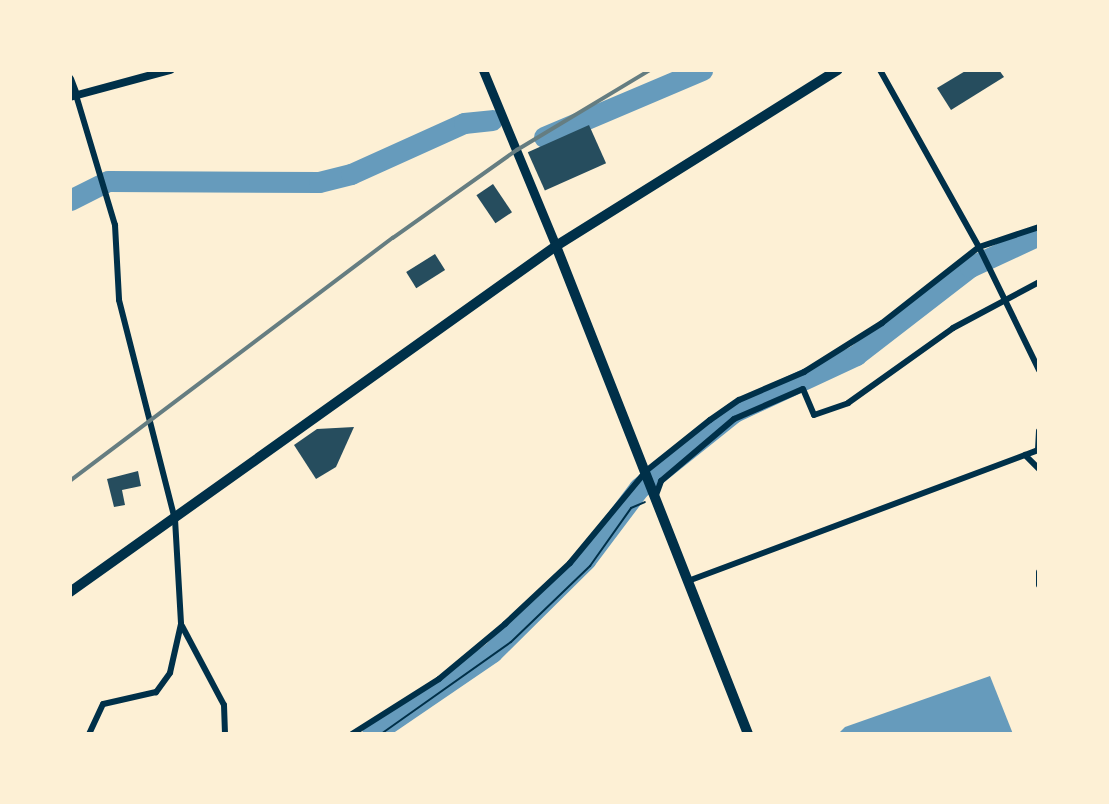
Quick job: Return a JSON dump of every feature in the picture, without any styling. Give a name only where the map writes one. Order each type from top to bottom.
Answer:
[{"type":"main road","points":[[483,70],[646,471],[748,734]]},
{"type":"main road","points":[[70,592],[556,246],[838,70]]},
{"type":"street","points":[[73,96],[170,70]]},
{"type":"street","points":[[880,70],[979,247],[1039,370]]},
{"type":"street","points":[[70,79],[73,96],[115,225],[119,300],[175,519],[181,625],[170,673],[156,692],[103,704],[89,734]]},
{"type":"street","points":[[352,734],[439,679],[506,624],[570,563],[646,471],[739,400],[804,372],[882,323],[979,247],[1039,226]]},
{"type":"street","points":[[654,494],[661,481],[734,419],[803,389],[814,415],[848,403],[953,328],[1039,282]]},
{"type":"street","points":[[688,581],[1039,450],[1039,430]]},
{"type":"street","points":[[1026,455],[1039,469]]},
{"type":"street","points":[[1039,572],[1039,585]]},
{"type":"street","points":[[181,625],[224,705],[225,734]]},
{"type":"path","points":[[381,734],[511,642],[590,566],[631,508],[654,494]]},
{"type":"water","points":[[990,676],[1013,734],[840,732],[845,727]]},
{"type":"building","points":[[967,70],[999,70],[1004,77],[951,110],[937,88]]},
{"type":"building","points":[[589,125],[606,163],[545,191],[528,152]]},
{"type":"building","points":[[493,184],[512,212],[495,223],[476,195]]},
{"type":"building","points":[[435,254],[445,270],[416,288],[406,272]]},
{"type":"building","points":[[354,427],[336,467],[316,479],[294,445],[317,429]]},
{"type":"building","points":[[138,471],[141,486],[122,490],[125,505],[114,507],[107,479]]},
{"type":"waterway","points":[[544,137],[702,70]]},
{"type":"waterway","points":[[70,200],[108,181],[319,182],[351,174],[464,123],[492,120]]},
{"type":"waterway","points":[[372,734],[492,652],[585,560],[639,488],[734,412],[856,355],[970,267],[1039,235]]},
{"type":"railway","points":[[70,481],[393,238],[517,150],[650,70]]}]
